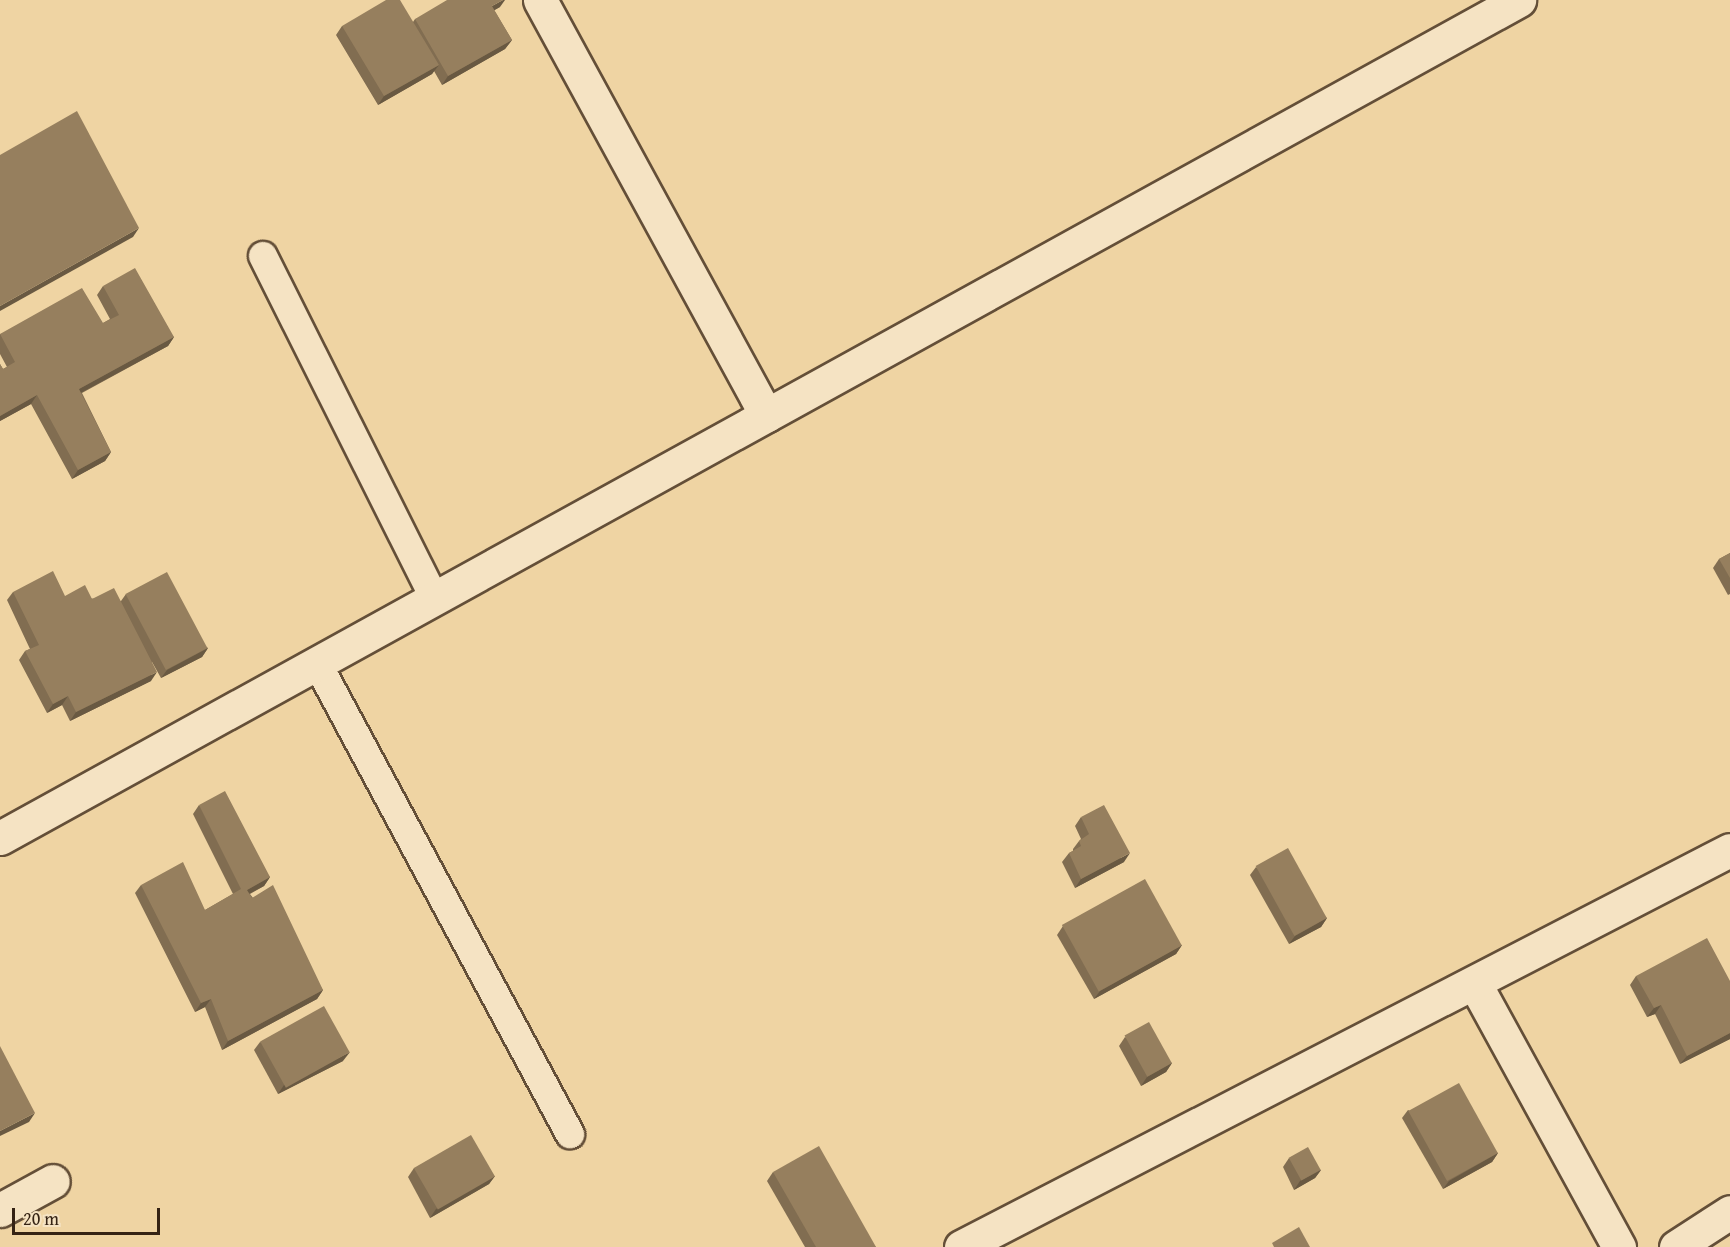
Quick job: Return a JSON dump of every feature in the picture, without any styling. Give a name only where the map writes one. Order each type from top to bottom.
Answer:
[{"type":"street","points":[[540,0],[766,415]]},
{"type":"street","points":[[0,838],[1520,0]]},
{"type":"street","points":[[961,1247],[1475,984],[1730,850]]},
{"type":"street","points":[[1475,984],[1619,1247]]},
{"type":"street","points":[[0,1210],[53,1181]]},
{"type":"street","points":[[1676,1247],[1730,1212]]},
{"type":"lane","points":[[263,256],[434,598]]},
{"type":"lane","points":[[316,663],[570,1134]]},
{"type":"building","points":[[386,0],[400,0],[439,65],[384,96],[342,26]]},
{"type":"building","points":[[447,0],[503,0],[492,6],[512,40],[448,76],[415,19]]},
{"type":"building","points":[[77,111],[139,228],[0,306],[0,155]]},
{"type":"building","points":[[135,268],[174,337],[79,389],[111,452],[78,470],[37,395],[0,416],[0,364],[3,369],[15,362],[0,334],[82,288],[103,323],[119,315],[103,286]]},
{"type":"building","points":[[1730,553],[1730,578],[1719,559]]},
{"type":"building","points":[[53,571],[65,596],[85,585],[92,599],[114,588],[157,672],[76,712],[68,696],[53,704],[25,651],[39,645],[13,592]]},
{"type":"building","points":[[167,572],[207,648],[166,670],[126,594]]},
{"type":"building","points":[[225,791],[270,877],[247,890],[252,898],[273,885],[323,990],[228,1041],[211,999],[201,1003],[141,885],[183,862],[205,910],[241,889],[199,805]]},
{"type":"building","points":[[1104,805],[1130,853],[1081,879],[1069,853],[1081,846],[1079,841],[1089,834],[1081,817]]},
{"type":"building","points":[[1288,848],[1327,918],[1294,936],[1256,866]]},
{"type":"building","points":[[1145,879],[1182,945],[1099,992],[1062,925]]},
{"type":"building","points":[[1707,938],[1730,981],[1730,1033],[1687,1056],[1661,1005],[1654,1008],[1636,976]]},
{"type":"building","points":[[324,1006],[350,1052],[286,1088],[260,1041]]},
{"type":"building","points":[[1149,1022],[1172,1063],[1147,1077],[1125,1036]]},
{"type":"building","points":[[0,1046],[35,1113],[0,1131]]},
{"type":"building","points":[[1459,1083],[1498,1153],[1447,1181],[1408,1111]]},
{"type":"building","points":[[471,1135],[495,1177],[438,1210],[414,1168]]},
{"type":"building","points":[[819,1146],[876,1247],[816,1247],[773,1172]]},
{"type":"building","points":[[1308,1147],[1321,1170],[1301,1180],[1289,1158]]},
{"type":"building","points":[[1299,1227],[1310,1247],[1274,1247],[1272,1243]]}]
